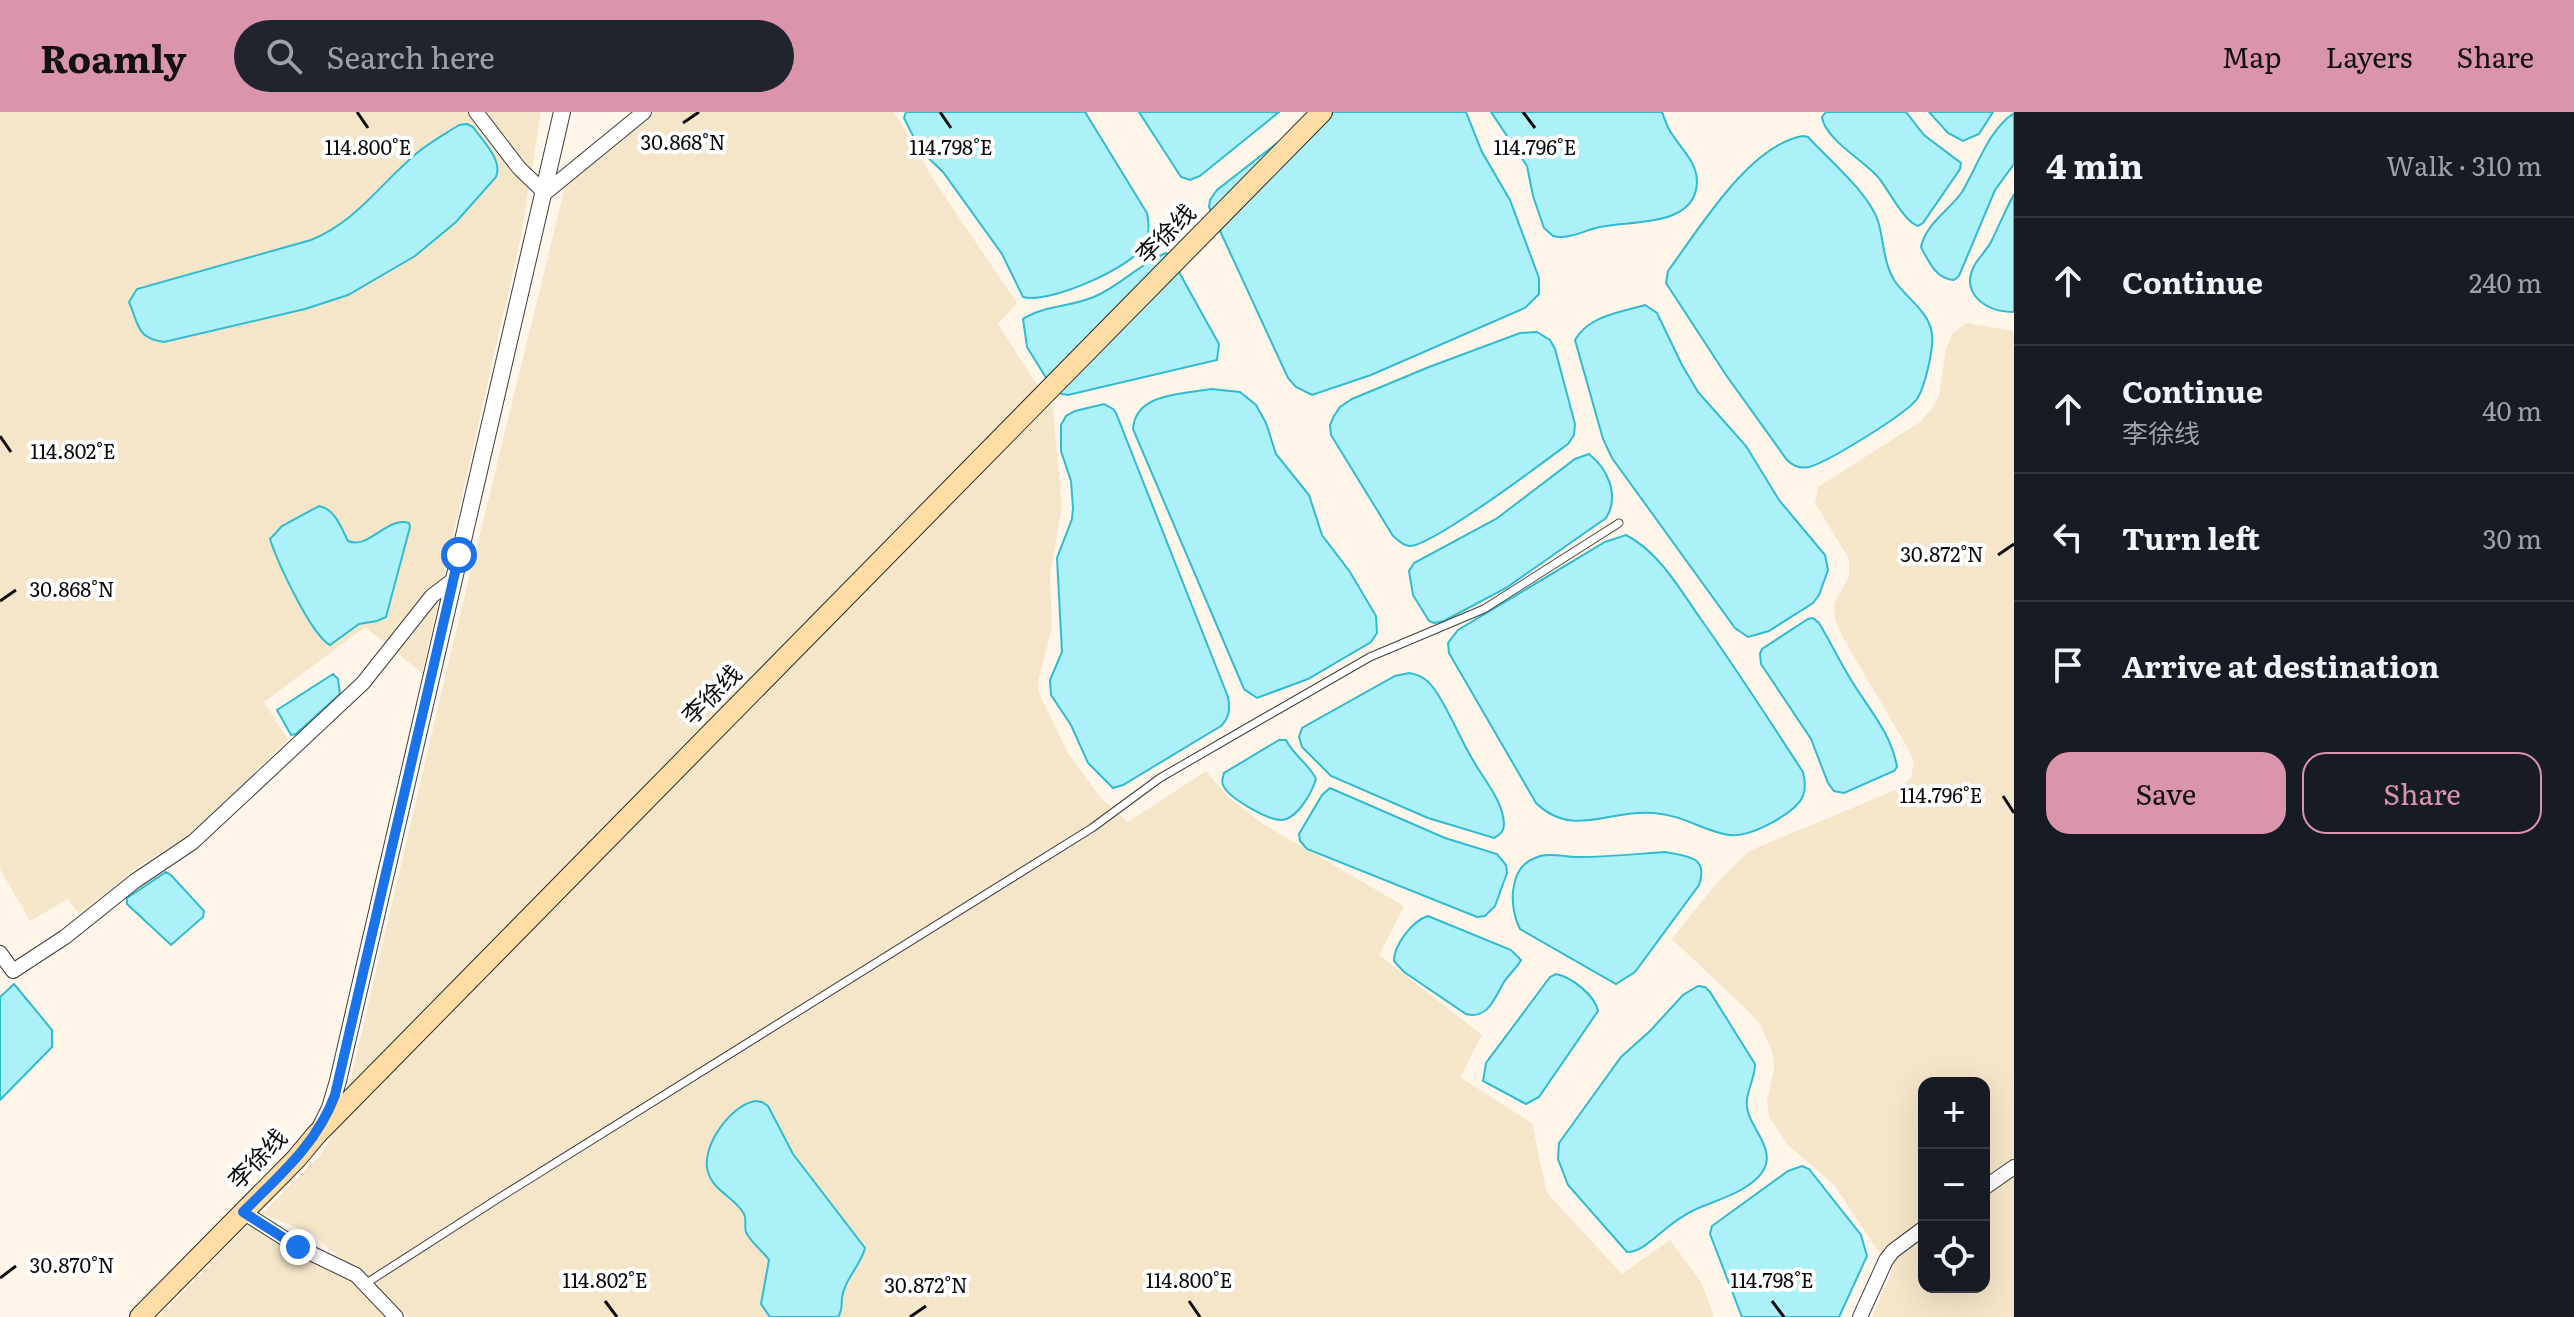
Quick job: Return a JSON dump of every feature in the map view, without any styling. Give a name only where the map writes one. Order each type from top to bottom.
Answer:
[{"type":"main road","name":"李徐线","points":[[140,1317],[1322,112]]},
{"type":"street","points":[[476,112],[519,168],[545,193]]},
{"type":"street","points":[[316,1135],[335,1095],[562,112]]},
{"type":"street","points":[[545,193],[644,112]]},
{"type":"street","points":[[0,953],[13,971],[65,937],[135,881],[178,855],[363,683],[432,596],[453,580]]},
{"type":"street","points":[[1990,1184],[2014,1167]]},
{"type":"street","points":[[243,1212],[298,1247],[356,1275],[396,1317]]},
{"type":"street","points":[[1860,1317],[1886,1260],[1918,1232]]},
{"type":"lane","points":[[365,1284],[1092,828],[1160,778],[1370,657],[1484,609],[1619,523]]},
{"type":"shaded area","points":[[0,112],[541,112],[521,236],[422,673],[365,627],[264,702],[288,740],[188,836],[140,865],[79,914],[68,899],[30,921],[0,869]]},
{"type":"shaded area","points":[[655,112],[894,112],[937,185],[1017,303],[998,324],[1053,410],[1062,506],[1050,575],[1052,628],[1038,691],[1068,753],[1099,796],[1128,822],[1206,771],[1227,796],[1263,824],[1404,906],[1379,955],[1482,1035],[1460,1077],[1532,1123],[1547,1193],[1622,1274],[1670,1240],[1701,1282],[1714,1317],[408,1317],[311,1233],[262,1214],[321,1154],[341,1121],[451,652],[566,183]]},
{"type":"shaded area","points":[[1966,323],[2014,331],[2014,1317],[1872,1317],[1892,1272],[1835,1186],[1787,1144],[1769,1117],[1767,1101],[1774,1070],[1773,1054],[1760,1024],[1672,939],[1715,885],[1749,851],[1900,788],[1911,778],[1914,762],[1907,747],[1835,620],[1834,604],[1849,576],[1849,559],[1815,503],[1818,487],[1920,422],[1931,410],[1939,396],[1946,348],[1953,333]]},
{"type":"shaded area","points":[[249,1224],[351,1280],[388,1317],[159,1317]]},
{"type":"water","points":[[906,112],[1085,112],[1147,213],[1149,228],[1145,244],[1125,263],[1089,282],[1051,295],[1023,297],[1002,254],[943,172],[920,150],[904,118]]},
{"type":"water","points":[[1139,112],[1279,112],[1200,176],[1190,180],[1181,177]]},
{"type":"water","points":[[1317,112],[1466,112],[1482,152],[1510,200],[1539,278],[1539,294],[1525,308],[1371,375],[1312,395],[1296,387],[1288,378],[1209,207],[1217,190]]},
{"type":"water","points":[[1491,112],[1662,112],[1694,168],[1697,182],[1694,197],[1674,215],[1600,227],[1565,237],[1553,236],[1544,228],[1527,166]]},
{"type":"water","points":[[1826,112],[1906,112],[1924,135],[1961,163],[1923,223],[1918,226],[1907,218],[1878,177],[1830,133],[1822,117]]},
{"type":"water","points":[[1929,112],[1993,112],[1979,134],[1963,141],[1948,133]]},
{"type":"water","points":[[2014,113],[2014,164],[1995,190],[1959,276],[1954,280],[1942,277],[1921,247],[1924,239],[1933,224],[1962,192],[1997,129]]},
{"type":"water","points":[[459,125],[473,127],[491,151],[497,164],[496,177],[456,222],[415,256],[348,295],[305,309],[164,342],[143,334],[129,302],[137,289],[311,240],[327,232],[355,212],[422,149]]},
{"type":"water","points":[[1803,136],[1808,137],[1847,177],[1873,210],[1890,273],[1926,318],[1932,340],[1923,386],[1910,406],[1849,447],[1803,468],[1787,460],[1666,283],[1668,271],[1727,191],[1763,155]]},
{"type":"water","points":[[2014,194],[2014,312],[1994,309],[1979,300],[1973,293],[1971,276]]},
{"type":"water","points":[[1166,253],[1219,344],[1217,360],[1068,395],[1053,389],[1027,347],[1023,319],[1040,311],[1096,296]]},
{"type":"water","points":[[1645,305],[1657,313],[1698,392],[1746,446],[1779,500],[1825,555],[1828,570],[1819,595],[1813,603],[1769,631],[1748,637],[1735,628],[1612,458],[1603,439],[1575,340],[1597,320]]},
{"type":"water","points":[[1537,332],[1550,340],[1555,349],[1575,424],[1574,435],[1568,444],[1462,519],[1421,543],[1409,546],[1402,543],[1393,536],[1331,435],[1330,425],[1334,416],[1340,407],[1352,399],[1429,367],[1520,333]]},
{"type":"water","points":[[1211,389],[1240,392],[1256,405],[1266,423],[1276,454],[1309,495],[1322,535],[1350,572],[1376,616],[1377,633],[1371,642],[1308,679],[1257,698],[1244,689],[1133,429],[1142,408],[1151,402],[1175,394]]},
{"type":"water","points":[[1104,404],[1116,413],[1229,705],[1228,716],[1221,726],[1113,788],[1088,763],[1071,725],[1051,695],[1050,680],[1062,652],[1057,558],[1072,519],[1073,508],[1071,481],[1061,451],[1061,425],[1066,416],[1075,411]]},
{"type":"water","points":[[1589,454],[1602,467],[1610,483],[1612,501],[1606,518],[1506,588],[1444,621],[1429,621],[1413,595],[1409,571],[1414,563],[1496,519],[1575,459]]},
{"type":"water","points":[[319,506],[333,515],[348,541],[356,543],[393,524],[409,523],[410,527],[386,617],[359,624],[330,645],[305,613],[270,539],[282,526]]},
{"type":"water","points":[[1626,535],[1649,551],[1676,583],[1803,772],[1805,790],[1798,803],[1781,817],[1748,833],[1729,835],[1653,813],[1577,821],[1550,814],[1536,803],[1449,653],[1448,643],[1458,630],[1605,542]]},
{"type":"water","points":[[1813,618],[1819,623],[1885,733],[1897,767],[1844,793],[1834,791],[1828,783],[1811,739],[1761,664],[1762,649]]},
{"type":"water","points":[[1409,673],[1424,678],[1435,690],[1497,799],[1504,827],[1494,838],[1428,818],[1331,776],[1302,747],[1299,737],[1302,728],[1395,676]]},
{"type":"water","points":[[333,674],[338,679],[340,694],[296,734],[291,735],[277,710]]},
{"type":"water","points":[[1279,740],[1286,740],[1316,779],[1298,810],[1281,820],[1240,802],[1222,782],[1224,773]]},
{"type":"water","points":[[1330,788],[1445,838],[1497,854],[1506,865],[1507,873],[1495,906],[1485,916],[1477,917],[1307,849],[1300,841],[1299,834],[1322,795]]},
{"type":"water","points":[[1665,852],[1694,859],[1701,868],[1699,885],[1635,972],[1616,984],[1520,929],[1513,900],[1515,879],[1526,863],[1535,858]]},
{"type":"water","points":[[166,872],[204,911],[203,917],[171,945],[127,904],[127,898]]},
{"type":"water","points":[[1428,916],[1511,950],[1521,960],[1490,1006],[1480,1014],[1466,1014],[1404,972],[1394,961],[1405,934]]},
{"type":"water","points":[[1556,974],[1582,988],[1598,1011],[1539,1097],[1526,1104],[1483,1081],[1486,1063],[1550,977]]},
{"type":"water","points":[[14,984],[52,1030],[52,1047],[0,1100],[0,997]]},
{"type":"water","points":[[1698,986],[1710,992],[1755,1064],[1747,1106],[1766,1151],[1766,1164],[1757,1179],[1749,1185],[1691,1212],[1643,1246],[1627,1252],[1568,1185],[1558,1159],[1559,1143],[1621,1057],[1683,995]]},
{"type":"water","points":[[755,1101],[768,1106],[793,1154],[865,1248],[846,1285],[838,1317],[770,1317],[761,1304],[769,1260],[748,1236],[745,1216],[740,1208],[715,1184],[708,1172],[709,1151],[720,1129],[736,1110]]},
{"type":"water","points":[[1802,1166],[1809,1169],[1861,1235],[1867,1256],[1839,1317],[1742,1317],[1710,1234],[1712,1226],[1788,1171]]},
{"type":"route","points":[[298,1247],[243,1212],[316,1135],[335,1095],[459,555]]}]
